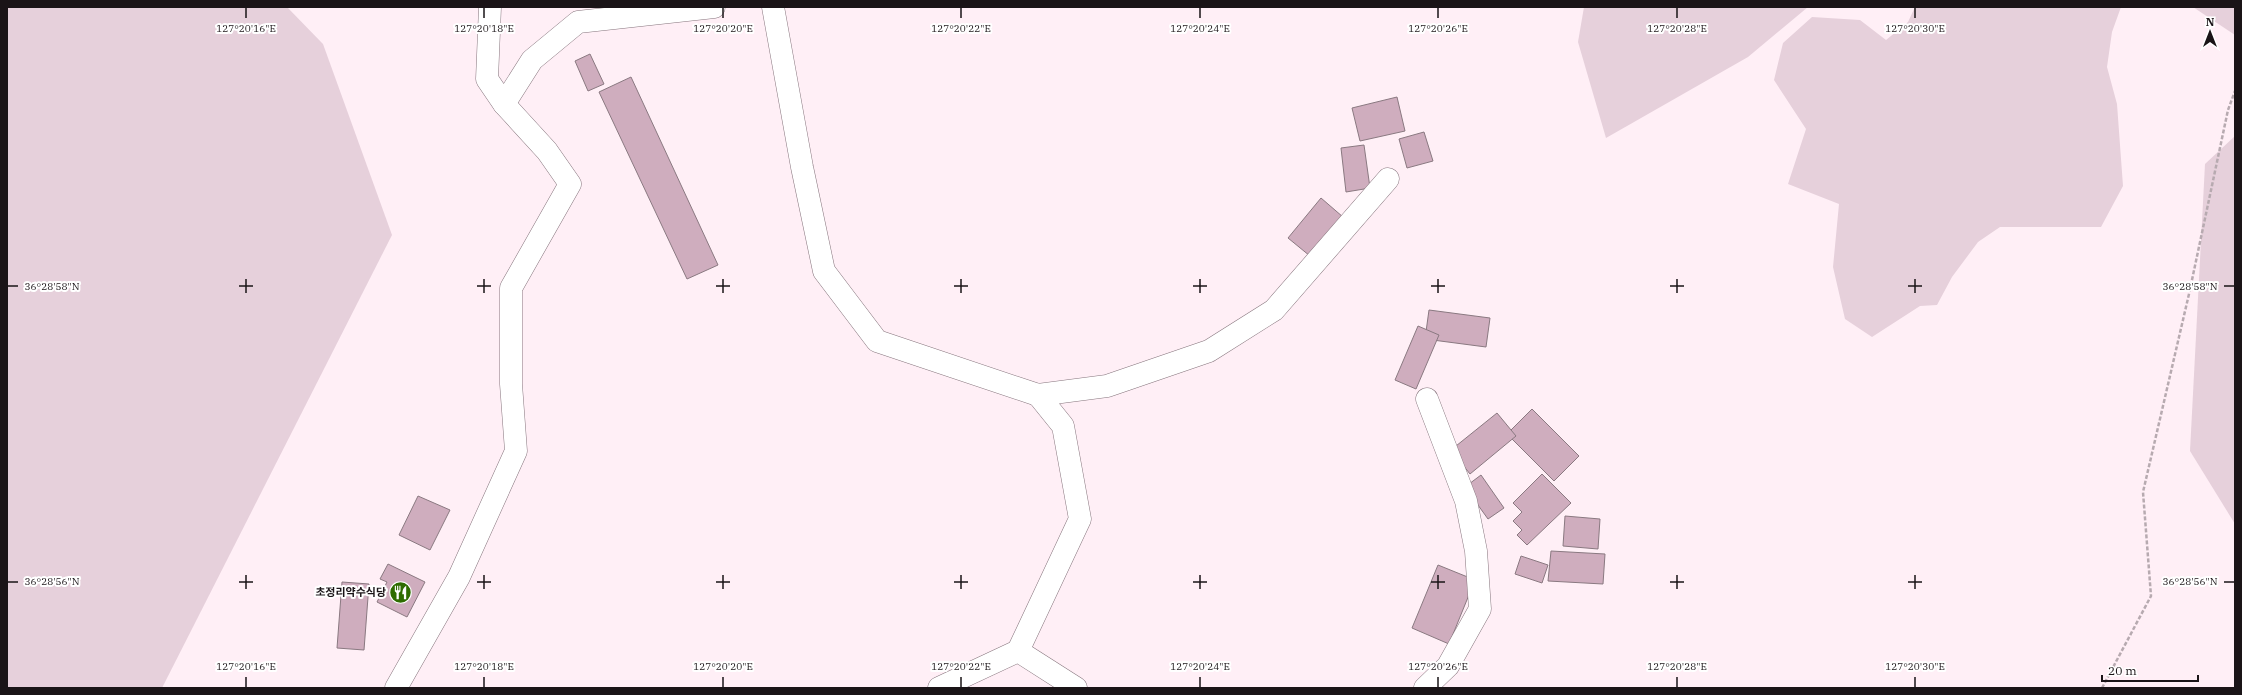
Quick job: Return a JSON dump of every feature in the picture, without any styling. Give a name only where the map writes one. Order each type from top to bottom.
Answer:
[{"type":"street","points":[[396,688],[459,578],[516,452],[511,384],[511,288],[570,184],[547,151],[504,104],[487,79],[490,7]]},
{"type":"street","points":[[504,104],[532,60],[578,22],[714,7]]},
{"type":"street","points":[[773,7],[802,167],[824,271],[877,341],[1038,395],[1107,386],[1209,351],[1274,310],[1388,179]]},
{"type":"street","points":[[939,688],[1018,651],[1080,519],[1063,426],[1038,395]]},
{"type":"street","points":[[1425,688],[1448,666],[1480,609],[1476,551],[1466,501],[1427,399]]},
{"type":"street","points":[[1018,651],[1076,688]]},
{"type":"path","points":[[2102,688],[2151,596],[2143,492],[2189,294],[2228,110],[2235,91]]},
{"type":"shaded area","points":[[7,7],[287,7],[323,44],[392,235],[162,688],[7,688]]},
{"type":"shaded area","points":[[1584,7],[1808,7],[1748,57],[1606,138],[1578,42]]},
{"type":"shaded area","points":[[1915,7],[2121,7],[2112,32],[2107,67],[2117,104],[2123,186],[2101,227],[2000,227],[1978,242],[1952,277],[1937,305],[1920,306],[1872,337],[1845,319],[1833,267],[1839,204],[1788,184],[1806,129],[1774,80],[1783,43],[1812,17],[1860,20],[1886,40],[1908,22]]},
{"type":"shaded area","points":[[2193,7],[2235,7],[2235,35]]},
{"type":"shaded area","points":[[2235,136],[2235,524],[2190,451],[2205,164]]},
{"type":"building","points":[[590,54],[604,84],[588,91],[575,61]]},
{"type":"building","points":[[631,77],[718,265],[687,279],[599,92]]},
{"type":"building","points":[[1397,97],[1405,131],[1360,141],[1352,108]]},
{"type":"building","points":[[1424,132],[1433,161],[1407,168],[1399,139]]},
{"type":"building","points":[[1364,145],[1370,188],[1346,192],[1341,148]]},
{"type":"building","points":[[1321,198],[1343,217],[1310,256],[1288,238]]},
{"type":"building","points":[[1429,310],[1490,318],[1486,347],[1425,339]]},
{"type":"building","points":[[1418,326],[1439,335],[1416,389],[1395,380]]},
{"type":"building","points":[[1532,409],[1579,456],[1554,481],[1507,434]]},
{"type":"building","points":[[1497,413],[1516,436],[1470,474],[1451,450]]},
{"type":"building","points":[[1542,474],[1571,503],[1527,545],[1517,535],[1522,530],[1513,521],[1522,512],[1513,503]]},
{"type":"building","points":[[1481,475],[1504,508],[1488,519],[1465,487]]},
{"type":"building","points":[[418,496],[450,510],[430,550],[399,535]]},
{"type":"building","points":[[1565,516],[1600,519],[1598,549],[1563,546]]},
{"type":"building","points":[[1551,551],[1605,554],[1603,584],[1548,581]]},
{"type":"building","points":[[1521,556],[1548,565],[1542,583],[1515,574]]},
{"type":"building","name":"초정리약수식당","points":[[388,564],[425,582],[407,617],[377,602],[387,582],[380,579]]},
{"type":"building","points":[[1438,565],[1475,580],[1449,644],[1412,628]]},
{"type":"building","points":[[342,582],[369,584],[364,650],[337,648]]},
{"type":"place","name":"초정리약수식당","points":[[401,592]]}]
